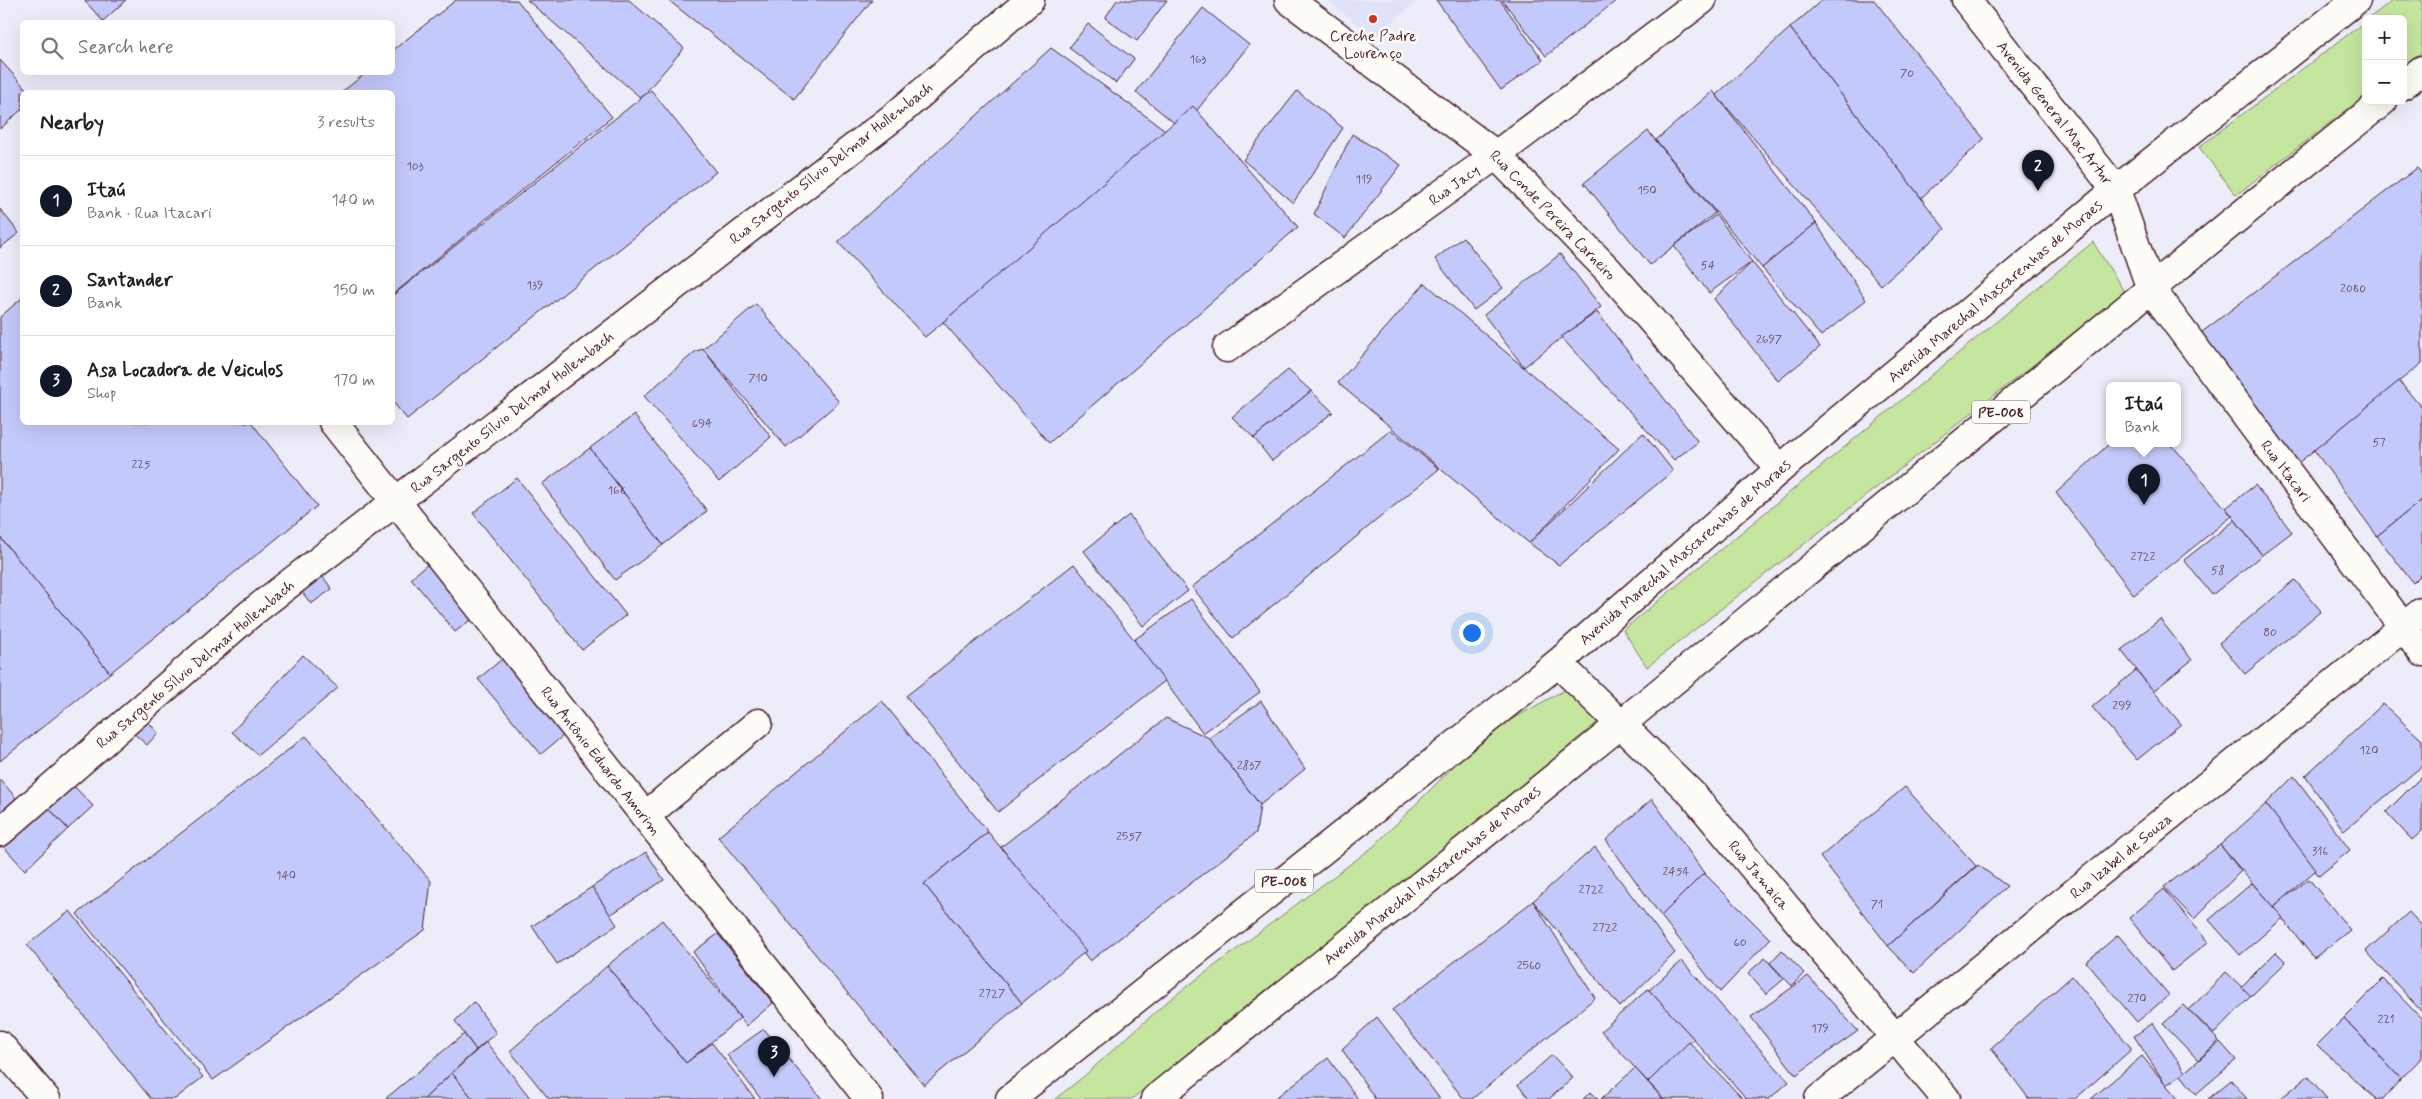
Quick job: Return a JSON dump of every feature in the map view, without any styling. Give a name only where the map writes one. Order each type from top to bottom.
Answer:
[{"type":"main road","name":"Rua Sargento Sílvio Delmar Hollembach","points":[[0,832],[250,614],[896,115],[1030,0]]},
{"type":"main road","name":"Rua Conde Pereira Carneiro","points":[[1289,0],[1496,155],[1608,270],[1780,469]]},
{"type":"main road","name":"Rua Jacy","points":[[1227,348],[1496,155],[1702,0]]},
{"type":"main road","name":"Avenida General Mac Artur","points":[[1966,0],[2116,190],[2151,289]]},
{"type":"main road","name":"Avenida Marechal Mascarenhas de Moraes","points":[[1010,1099],[1558,663],[1780,469],[2116,190],[2356,0]]},
{"type":"main road","points":[[2407,82],[2422,70]]},
{"type":"main road","name":"Avenida Marechal Mascarenhas de Moraes","points":[[1155,1099],[1621,724],[2378,105]]},
{"type":"main road","name":"Rua Itacari","points":[[2151,289],[2412,620],[2422,652]]},
{"type":"main road","name":"Rua Antônio Eduardo Amorim","points":[[335,425],[869,1099]]},
{"type":"main road","name":"Rua Izabel de Souza","points":[[1819,1099],[2412,620]]},
{"type":"main road","name":"Rua Jamaica","points":[[1558,663],[1693,795],[1946,1099]]},
{"type":"main road","points":[[645,816],[758,723]]},
{"type":"main road","points":[[0,1045],[46,1099]]},
{"type":"shaded area","name":"Creche Padre Lourenço","points":[[1327,0],[1418,0],[1374,38]]},
{"type":"green space","points":[[2393,0],[2422,0],[2422,52],[2407,64],[2407,15],[2373,15]]},
{"type":"green space","points":[[2362,24],[2362,98],[2236,195],[2199,147]]},
{"type":"green space","points":[[2093,242],[2125,293],[1647,667],[1623,630]]},
{"type":"green space","points":[[1570,687],[1599,721],[1443,851],[1223,1024],[1132,1099],[1055,1099],[1083,1077],[1169,1000],[1373,847],[1487,733]]},
{"type":"building","points":[[84,0],[126,0],[104,20]]},
{"type":"building","points":[[456,0],[517,0],[612,117],[395,293],[395,90],[344,90],[363,75],[395,75],[395,49]]},
{"type":"building","points":[[527,0],[629,0],[684,48],[641,98]]},
{"type":"building","points":[[668,0],[872,0],[794,99]]},
{"type":"building","points":[[1117,0],[1167,0],[1137,41],[1105,18]]},
{"type":"building","points":[[1436,0],[1500,0],[1543,60],[1501,90]]},
{"type":"building","points":[[1502,0],[1617,0],[1546,56]]},
{"type":"building","points":[[1822,0],[1874,0],[1984,139],[1921,198],[1790,28]]},
{"type":"building","points":[[1203,8],[1249,45],[1182,129],[1136,92]]},
{"type":"building","points":[[1088,24],[1134,59],[1116,83],[1069,48]]},
{"type":"building","points":[[1790,28],[1945,229],[1881,285],[1716,95]]},
{"type":"building","points":[[1051,48],[1171,134],[925,337],[838,242]]},
{"type":"building","points":[[0,60],[27,90],[20,90],[20,111],[0,129]]},
{"type":"building","points":[[651,90],[716,172],[407,419],[395,405],[395,294]]},
{"type":"building","points":[[1297,91],[1343,128],[1293,203],[1243,160]]},
{"type":"building","points":[[1713,91],[1816,223],[1762,268],[1656,140]]},
{"type":"building","points":[[1193,106],[1298,227],[1049,443],[943,322]]},
{"type":"building","points":[[1648,131],[1715,213],[1650,265],[1584,183]]},
{"type":"building","points":[[1352,134],[1401,165],[1345,238],[1314,214]]},
{"type":"building","points":[[2417,168],[2422,174],[2422,363],[2297,464],[2193,339]]},
{"type":"building","points":[[0,209],[19,233],[0,248]]},
{"type":"building","points":[[1716,215],[1752,262],[1709,293],[1674,246]]},
{"type":"building","points":[[1816,223],[1866,300],[1821,336],[1762,268]]},
{"type":"building","points":[[1463,237],[1503,288],[1474,310],[1435,259]]},
{"type":"building","points":[[1560,254],[1601,307],[1524,367],[1484,315]]},
{"type":"building","points":[[1752,262],[1820,347],[1778,381],[1714,299]]},
{"type":"building","points":[[1425,283],[1619,449],[1529,543],[1338,383]]},
{"type":"building","points":[[20,300],[20,425],[253,425],[317,506],[110,673],[0,537],[0,317]]},
{"type":"building","points":[[756,304],[839,402],[786,447],[703,349]]},
{"type":"building","points":[[1597,312],[1698,442],[1674,460],[1561,337]]},
{"type":"building","points":[[703,349],[771,437],[719,482],[644,396],[696,351]]},
{"type":"building","points":[[1288,370],[1311,391],[1254,438],[1232,417]]},
{"type":"building","points":[[2399,381],[2422,408],[2422,500],[2377,536],[2314,450]]},
{"type":"building","points":[[1311,391],[1333,412],[1272,461],[1254,438]]},
{"type":"building","points":[[634,415],[707,511],[663,545],[590,448]]},
{"type":"building","points":[[1391,430],[1439,469],[1233,638],[1192,587]]},
{"type":"building","points":[[1643,433],[1673,471],[1559,565],[1529,543]]},
{"type":"building","points":[[2106,447],[2174,447],[2232,516],[2134,595],[2056,493]]},
{"type":"building","points":[[590,448],[663,545],[615,580],[542,484]]},
{"type":"building","points":[[517,478],[626,615],[582,650],[473,513]]},
{"type":"building","points":[[2255,485],[2292,532],[2262,555],[2226,508]]},
{"type":"building","points":[[2422,500],[2422,574],[2413,583],[2377,536]]},
{"type":"building","points":[[1129,515],[1188,591],[1143,626],[1084,551]]},
{"type":"building","points":[[2235,520],[2262,555],[2212,595],[2184,560]]},
{"type":"building","points":[[0,537],[110,673],[0,761]]},
{"type":"building","points":[[434,559],[478,614],[455,632],[411,578]]},
{"type":"building","points":[[1074,564],[1166,680],[998,812],[906,696]]},
{"type":"building","points":[[320,573],[332,589],[311,604],[300,589]]},
{"type":"building","points":[[2295,580],[2321,611],[2245,674],[2219,643]]},
{"type":"building","points":[[1191,599],[1260,692],[1203,733],[1134,640]]},
{"type":"building","points":[[2160,619],[2192,660],[2153,691],[2121,650]]},
{"type":"building","points":[[303,655],[338,688],[258,755],[232,732]]},
{"type":"building","points":[[507,655],[570,730],[541,754],[478,679]]},
{"type":"building","points":[[2136,670],[2181,724],[2137,760],[2092,707]]},
{"type":"building","points":[[882,701],[988,832],[924,884],[1022,1003],[924,1085],[718,837]]},
{"type":"building","points":[[1261,701],[1305,769],[1260,805],[1209,738]]},
{"type":"building","points":[[2383,704],[2422,740],[2422,766],[2344,831],[2305,776]]},
{"type":"building","points":[[145,718],[158,733],[147,745],[130,730]]},
{"type":"building","points":[[1166,718],[1209,738],[1260,805],[1256,833],[1090,961],[1001,847]]},
{"type":"building","points":[[306,736],[431,881],[425,930],[213,1080],[77,914]]},
{"type":"building","points":[[2294,776],[2350,850],[2319,876],[2266,804]]},
{"type":"building","points":[[2422,776],[2422,831],[2412,840],[2386,812]]},
{"type":"building","points":[[0,779],[16,798],[0,813]]},
{"type":"building","points":[[71,783],[93,806],[68,829],[47,806]]},
{"type":"building","points":[[1905,787],[1976,866],[1888,946],[1820,857]]},
{"type":"building","points":[[1652,799],[1704,873],[1661,916],[1606,840]]},
{"type":"building","points":[[2266,804],[2316,870],[2273,907],[2220,845]]},
{"type":"building","points":[[47,806],[68,829],[25,870],[4,847]]},
{"type":"building","points":[[988,832],[1086,951],[1022,1003],[924,884]]},
{"type":"building","points":[[2220,845],[2241,871],[2194,919],[2164,887]]},
{"type":"building","points":[[1595,847],[1675,953],[1620,1007],[1533,901]]},
{"type":"building","points":[[646,852],[664,880],[610,915],[592,887]]},
{"type":"building","points":[[1978,865],[2007,886],[1914,973],[1888,946]]},
{"type":"building","points":[[1704,873],[1770,939],[1720,992],[1661,916]]},
{"type":"building","points":[[2309,879],[2350,930],[2314,958],[2273,907]]},
{"type":"building","points":[[2252,883],[2283,918],[2240,955],[2209,920]]},
{"type":"building","points":[[592,887],[617,925],[557,964],[532,926]]},
{"type":"building","points":[[2164,889],[2208,942],[2172,971],[2129,918]]},
{"type":"building","points":[[1533,901],[1595,998],[1472,1099],[1464,1099],[1392,1010]]},
{"type":"building","points":[[70,911],[203,1077],[175,1099],[151,1099],[27,945]]},
{"type":"building","points":[[2409,912],[2422,926],[2422,1012],[2366,951]]},
{"type":"building","points":[[662,920],[740,1018],[686,1063],[607,966]]},
{"type":"building","points":[[718,934],[773,1003],[746,1026],[693,952]]},
{"type":"building","points":[[2118,935],[2169,995],[2137,1022],[2086,962]]},
{"type":"building","points":[[1782,950],[1804,973],[1792,986],[1770,963]]},
{"type":"building","points":[[2276,952],[2286,962],[2251,996],[2241,987]]},
{"type":"building","points":[[1765,958],[1784,979],[1766,994],[1748,973]]},
{"type":"building","points":[[1682,961],[1789,1082],[1769,1099],[1747,1099],[1649,990]]},
{"type":"building","points":[[607,966],[686,1063],[712,1043],[755,1099],[549,1099],[510,1051]]},
{"type":"building","points":[[2226,972],[2251,996],[2214,1034],[2189,1010]]},
{"type":"building","points":[[1808,976],[1858,1031],[1796,1075],[1751,1017]]},
{"type":"building","points":[[2072,976],[2132,1049],[2075,1099],[2029,1099],[1991,1048]]},
{"type":"building","points":[[2383,979],[2422,1019],[2422,1057],[2401,1079],[2344,1018]]},
{"type":"building","points":[[1648,989],[1694,1039],[1648,1082],[1601,1031]]},
{"type":"building","points":[[474,1002],[496,1033],[476,1050],[455,1021]]},
{"type":"building","points":[[2184,1005],[2219,1041],[2198,1060],[2163,1024]]},
{"type":"building","points":[[1377,1017],[1440,1099],[1375,1099],[1342,1049]]},
{"type":"building","points":[[2344,1018],[2401,1079],[2383,1099],[2376,1099],[2317,1045]]},
{"type":"building","points":[[2153,1023],[2185,1072],[2166,1085],[2134,1036]]},
{"type":"building","points":[[764,1029],[822,1099],[761,1099],[727,1055]]},
{"type":"building","points":[[464,1034],[476,1050],[424,1099],[385,1099]]},
{"type":"building","points":[[486,1042],[531,1099],[473,1099],[452,1073]]},
{"type":"building","points":[[1689,1042],[1743,1099],[1664,1099],[1648,1082]]},
{"type":"building","points":[[2220,1042],[2236,1060],[2196,1094],[2181,1075]]},
{"type":"building","points":[[1552,1055],[1573,1078],[1549,1099],[1530,1099],[1518,1085]]},
{"type":"building","points":[[2142,1056],[2178,1099],[2091,1099]]},
{"type":"building","points":[[1328,1058],[1358,1099],[1274,1099]]},
{"type":"building","points":[[1635,1068],[1663,1099],[1601,1099]]},
{"type":"building","points":[[452,1073],[473,1099],[424,1099],[439,1085]]},
{"type":"building","points":[[2308,1076],[2327,1099],[2280,1099]]},
{"type":"building","points":[[2231,1080],[2247,1099],[2208,1099]]},
{"type":"building","points":[[1591,1092],[1598,1099],[1583,1099]]},
{"type":"place","name":"Creche Padre Lourenço","points":[[1373,19]]},
{"type":"place","name":"Santander","points":[[2038,191]]},
{"type":"place","name":"Itaú","points":[[2144,505]]},
{"type":"place","name":"Asa Locadora de Veiculos","points":[[774,1077]]}]
